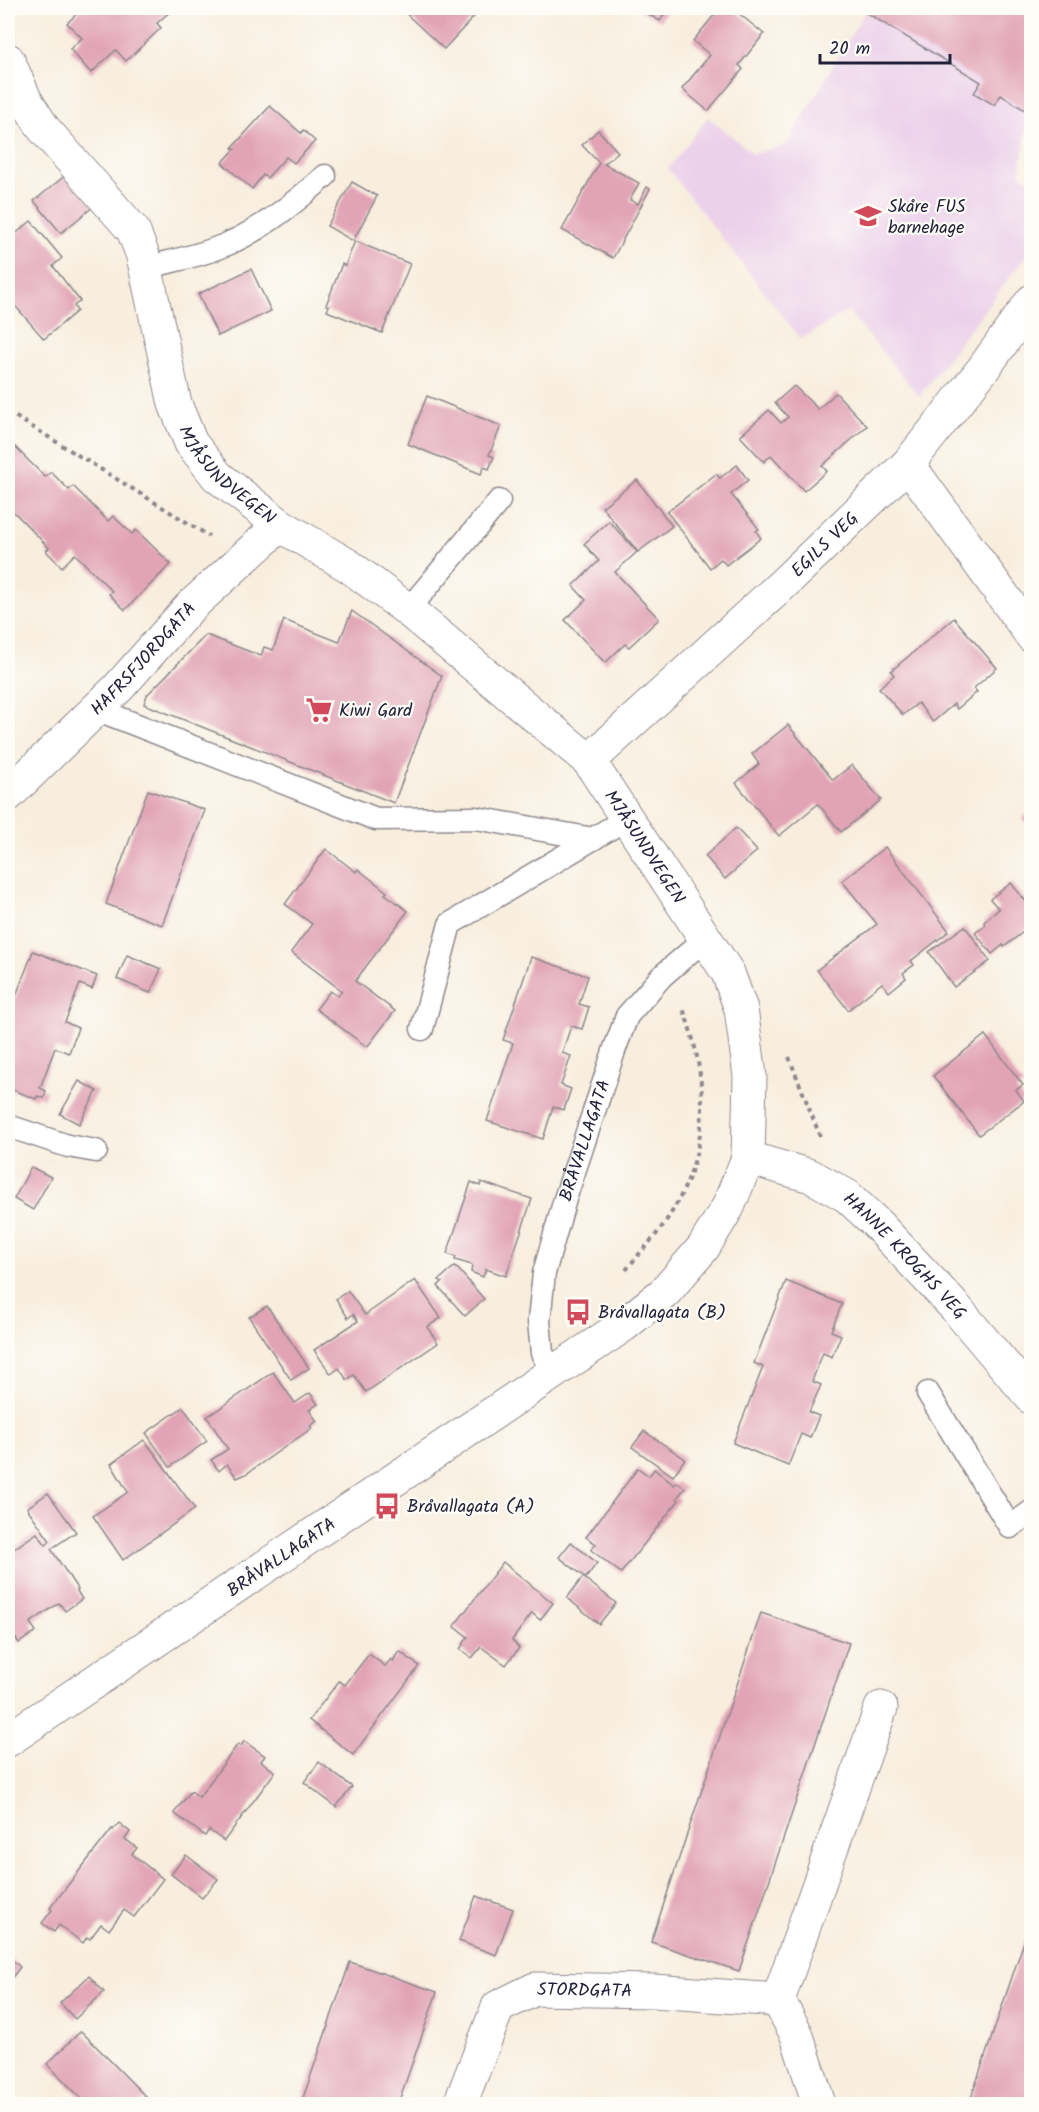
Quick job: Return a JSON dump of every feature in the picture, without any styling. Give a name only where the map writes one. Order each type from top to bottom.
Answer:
[{"type":"street","name":"MJÅSUNDVEGEN","points":[[8,60],[25,99],[44,129],[133,230],[146,268],[175,404],[191,443],[217,476],[280,525],[349,566],[408,610],[589,761],[728,973],[741,1009],[750,1076],[748,1158]]},
{"type":"street","name":"EGILS VEG","points":[[589,761],[784,583],[908,464],[983,369],[1032,301]]},
{"type":"street","points":[[908,464],[1032,636]]},
{"type":"street","name":"HAFRSFJORDGATA","points":[[8,795],[118,688],[190,607],[280,525]]},
{"type":"street","name":"BRÅVALLAGATA","points":[[8,1740],[624,1325],[665,1292],[703,1248],[728,1207],[748,1158]]},
{"type":"street","name":"HANNE KROGHS VEG","points":[[748,1158],[811,1176],[846,1196],[876,1223],[955,1307],[1032,1398]]},
{"type":"street","points":[[819,2104],[796,2034],[778,2000],[881,1708]]},
{"type":"street","name":"STORDGATA","points":[[460,2104],[498,2007],[535,1989],[654,1991],[778,2000]]},
{"type":"lane","points":[[146,268],[210,251],[237,239],[276,216],[325,176]]},
{"type":"lane","points":[[408,610],[499,501]]},
{"type":"lane","points":[[96,709],[376,819],[476,818],[592,839]]},
{"type":"lane","points":[[422,1029],[450,924],[626,819]]},
{"type":"lane","name":"BRÅVALLAGATA","points":[[553,1373],[542,1353],[538,1322],[544,1273],[565,1199],[627,1016],[662,976],[705,939]]},
{"type":"lane","points":[[8,1126],[68,1146],[96,1151]]},
{"type":"lane","points":[[928,1394],[1010,1527],[1032,1511]]},
{"type":"path","points":[[8,412],[244,559]]},
{"type":"path","points":[[624,1325],[621,1283],[623,1276],[667,1220],[692,1168],[701,1131],[703,1108],[701,1075],[689,1024],[675,988],[662,976]]},
{"type":"shaded area","name":"Skåre FUS barnehage","points":[[867,8],[1031,8],[1031,107],[1020,173],[1031,182],[1031,249],[919,396],[848,311],[801,339],[668,169],[708,117],[753,154],[787,145]]},
{"type":"building","points":[[83,8],[89,10],[92,8],[174,8],[157,23],[161,28],[126,61],[116,50],[91,73],[70,49],[82,38],[67,23]]},
{"type":"building","points":[[404,8],[482,8],[444,49],[402,10]]},
{"type":"building","points":[[637,8],[668,8],[660,21]]},
{"type":"building","points":[[720,8],[732,8],[764,34],[739,65],[743,69],[708,111],[682,89],[710,55],[693,41]]},
{"type":"building","points":[[867,8],[1032,8],[1032,106],[1028,112],[1001,95],[994,105],[974,93],[981,82],[865,12]]},
{"type":"building","points":[[270,106],[301,133],[303,130],[315,141],[294,163],[286,157],[267,178],[263,175],[252,189],[222,163],[235,149],[232,148]]},
{"type":"building","points":[[598,130],[618,152],[604,164],[639,183],[630,200],[638,204],[647,187],[650,189],[613,258],[562,230],[599,163],[582,145]]},
{"type":"building","points":[[67,174],[94,206],[61,233],[34,201]]},
{"type":"building","points":[[352,182],[377,196],[353,241],[327,226]]},
{"type":"building","points":[[31,221],[62,258],[53,266],[80,301],[74,306],[77,311],[44,339],[11,301],[8,304],[8,240]]},
{"type":"building","points":[[355,241],[410,264],[382,333],[327,311],[329,306],[326,305],[342,264],[345,266]]},
{"type":"building","points":[[251,269],[271,311],[218,336],[198,294]]},
{"type":"building","points":[[794,386],[818,409],[836,393],[867,426],[822,466],[827,471],[804,491],[771,455],[764,462],[740,436],[769,410],[781,423],[788,417],[775,403]]},
{"type":"building","points":[[427,396],[501,426],[489,455],[494,457],[489,469],[484,467],[481,474],[408,444]]},
{"type":"building","points":[[10,442],[45,477],[51,472],[69,490],[73,486],[108,521],[113,516],[132,534],[136,530],[171,564],[125,610],[109,594],[112,591],[75,554],[62,567],[46,551],[49,548],[12,510],[8,515],[8,445]]},
{"type":"building","points":[[737,465],[748,480],[731,494],[759,529],[756,531],[761,538],[726,565],[721,559],[710,568],[667,512],[716,474],[720,478]]},
{"type":"building","points":[[637,480],[672,526],[638,552],[602,507]]},
{"type":"building","points":[[609,521],[637,552],[615,572],[659,619],[629,647],[625,644],[605,663],[565,620],[586,600],[573,586],[599,561],[584,544]]},
{"type":"building","points":[[352,611],[442,676],[394,803],[144,704],[147,695],[206,635],[261,656],[264,647],[273,650],[284,620],[339,642]]},
{"type":"building","points":[[954,618],[997,668],[974,688],[977,692],[957,709],[954,704],[933,722],[918,703],[903,715],[879,688],[894,675],[891,671]]},
{"type":"building","points":[[788,725],[833,780],[852,765],[881,800],[841,832],[818,804],[779,836],[736,783],[759,764],[752,754]]},
{"type":"building","points":[[148,790],[205,810],[162,925],[106,904]]},
{"type":"building","points":[[1032,812],[1032,829],[1023,818]]},
{"type":"building","points":[[736,828],[757,851],[725,879],[705,856]]},
{"type":"building","points":[[885,847],[949,931],[911,961],[914,965],[903,973],[906,978],[889,992],[882,983],[848,1010],[817,970],[877,924],[842,881]]},
{"type":"building","points":[[326,849],[356,872],[358,869],[408,911],[355,981],[395,1011],[367,1047],[316,1009],[330,991],[338,996],[342,991],[291,952],[312,924],[285,904]]},
{"type":"building","points":[[1011,883],[1032,909],[1032,925],[992,954],[975,933],[986,925],[984,922],[999,909],[990,899]]},
{"type":"building","points":[[965,926],[990,961],[954,987],[929,952]]},
{"type":"building","points":[[33,951],[97,976],[92,989],[80,984],[65,1022],[78,1028],[69,1053],[55,1048],[40,1088],[46,1091],[44,1098],[37,1096],[36,1099],[8,1088],[8,1017]]},
{"type":"building","points":[[127,955],[161,969],[150,993],[117,979]]},
{"type":"building","points":[[531,957],[588,976],[579,1004],[589,1007],[582,1029],[571,1026],[562,1053],[571,1056],[561,1085],[571,1089],[564,1110],[553,1107],[543,1139],[487,1121],[513,1043],[503,1040]]},
{"type":"building","points":[[985,1035],[1023,1085],[1016,1090],[1024,1101],[979,1135],[933,1076]]},
{"type":"building","points":[[79,1081],[97,1091],[79,1124],[60,1114]]},
{"type":"building","points":[[31,1167],[51,1177],[33,1210],[14,1199]]},
{"type":"building","points":[[471,1182],[480,1186],[481,1182],[532,1199],[506,1276],[486,1269],[483,1277],[471,1272],[472,1265],[455,1260],[456,1257],[447,1254]]},
{"type":"building","points":[[454,1267],[484,1299],[465,1316],[438,1286],[442,1282],[439,1280]]},
{"type":"building","points":[[415,1280],[441,1318],[427,1327],[438,1343],[366,1392],[354,1375],[347,1380],[339,1368],[331,1374],[314,1350],[358,1321],[353,1314],[348,1318],[336,1299],[348,1291],[365,1315]]},
{"type":"building","points":[[786,1281],[842,1304],[831,1331],[841,1335],[832,1357],[823,1353],[812,1381],[821,1385],[809,1412],[819,1416],[810,1438],[801,1434],[788,1466],[733,1443],[763,1367],[754,1363]]},
{"type":"building","points":[[267,1306],[309,1368],[291,1380],[249,1317]]},
{"type":"building","points":[[273,1372],[295,1403],[310,1393],[318,1404],[309,1410],[317,1421],[310,1426],[312,1428],[246,1474],[237,1478],[227,1464],[219,1471],[211,1460],[228,1449],[207,1417]]},
{"type":"building","points":[[183,1407],[207,1441],[170,1467],[146,1433]]},
{"type":"building","points":[[644,1431],[685,1459],[673,1476],[632,1447]]},
{"type":"building","points":[[144,1440],[195,1509],[123,1560],[93,1516],[128,1492],[111,1464]]},
{"type":"building","points":[[638,1468],[649,1476],[654,1469],[674,1485],[677,1482],[685,1488],[677,1498],[679,1500],[621,1573],[591,1550],[596,1544],[586,1537]]},
{"type":"building","points":[[48,1493],[76,1532],[51,1549],[82,1599],[65,1611],[59,1603],[30,1623],[36,1631],[19,1643],[8,1628],[8,1553],[37,1533],[46,1545],[50,1541],[27,1508]]},
{"type":"building","points":[[571,1542],[597,1563],[586,1578],[559,1557]]},
{"type":"building","points":[[503,1562],[553,1603],[540,1620],[532,1613],[512,1640],[519,1648],[506,1665],[481,1647],[472,1658],[460,1649],[468,1637],[454,1626]]},
{"type":"building","points":[[583,1577],[616,1603],[599,1624],[567,1598]]},
{"type":"building","points":[[761,1613],[849,1643],[739,1971],[651,1942]]},
{"type":"building","points":[[399,1651],[419,1666],[353,1755],[309,1720],[339,1681],[345,1685],[369,1654],[385,1666],[391,1659],[393,1661]]},
{"type":"building","points":[[244,1741],[265,1756],[261,1761],[275,1772],[224,1841],[209,1830],[205,1836],[174,1813],[191,1791],[199,1797],[238,1744],[241,1746]]},
{"type":"building","points":[[319,1762],[352,1787],[336,1807],[304,1782]]},
{"type":"building","points":[[119,1823],[130,1832],[125,1839],[137,1848],[132,1854],[163,1879],[134,1917],[124,1910],[109,1930],[101,1924],[90,1939],[87,1937],[83,1943],[59,1925],[54,1932],[42,1923],[52,1910],[50,1908]]},
{"type":"building","points":[[186,1855],[218,1879],[202,1898],[171,1874]]},
{"type":"building","points":[[476,1896],[513,1909],[496,1955],[459,1941]]},
{"type":"building","points":[[1031,1921],[1032,2104],[969,2104]]},
{"type":"building","points":[[8,1956],[20,1967],[8,1983]]},
{"type":"building","points":[[350,1962],[437,1992],[398,2104],[301,2104]]},
{"type":"building","points":[[89,1976],[104,1992],[75,2019],[60,2003]]},
{"type":"building","points":[[81,2031],[147,2098],[140,2104],[87,2104],[47,2064]]},
{"type":"building","points":[[715,2099],[730,2104],[713,2104]]},
{"type":"place","name":"Skåre FUS barnehage","points":[[868,216]]},
{"type":"place","name":"Kiwi Gard","points":[[319,710]]},
{"type":"place","name":"Bråvallagata (B)","points":[[578,1312]]},
{"type":"place","name":"Bråvallagata (A)","points":[[387,1506]]}]
